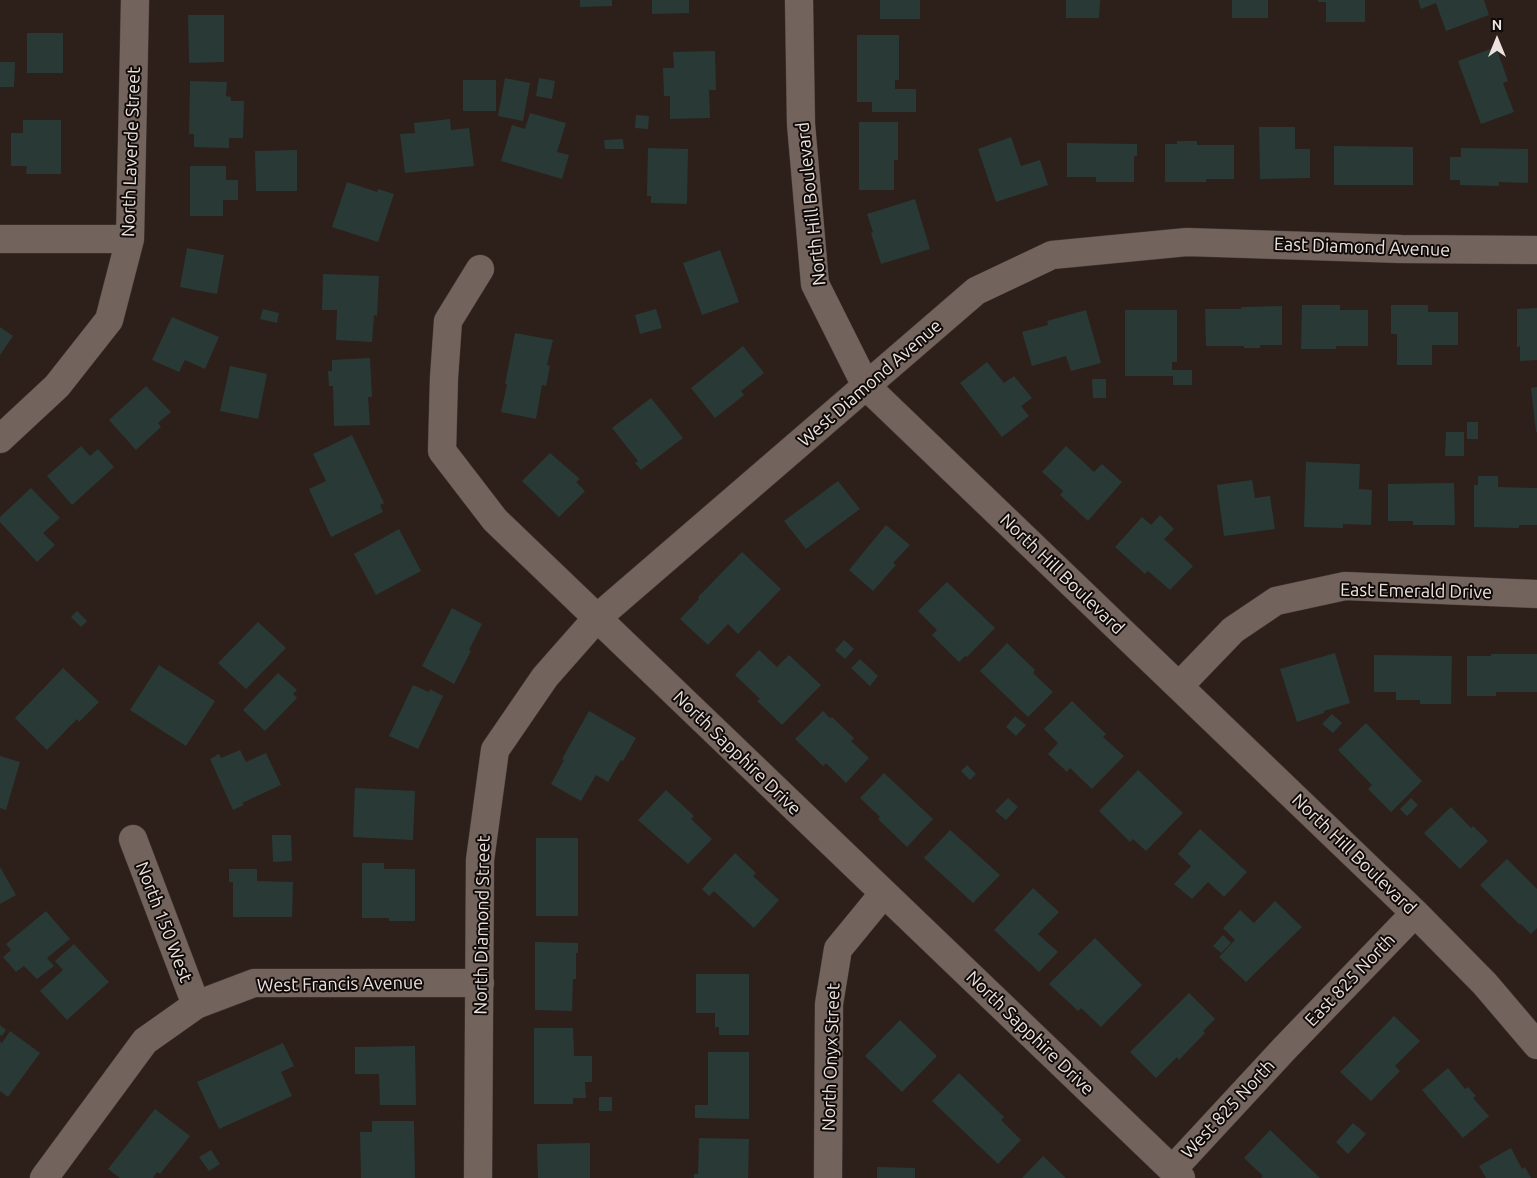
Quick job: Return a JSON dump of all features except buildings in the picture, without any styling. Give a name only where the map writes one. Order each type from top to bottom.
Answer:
[{"type":"street","name":"North Laverde Street","points":[[0,439],[57,386],[108,320],[130,240],[135,0]]},
{"type":"street","name":"North Hill Boulevard","points":[[799,0],[801,124],[816,284],[866,386],[1415,912],[1485,984],[1537,1045]]},
{"type":"street","points":[[0,239],[130,240]]},
{"type":"street","name":"West Diamond Avenue","points":[[597,618],[976,291],[1052,255],[1187,242]]},
{"type":"street","name":"East Diamond Avenue","points":[[1187,242],[1401,249],[1537,250]]},
{"type":"street","name":"North Sapphire Drive","points":[[480,269],[448,321],[442,451],[495,520],[1176,1174]]},
{"type":"street","name":"East Emerald Drive","points":[[1179,686],[1233,630],[1276,601],[1345,586],[1537,594]]},
{"type":"street","name":"North Diamond Street","points":[[478,1178],[480,860],[494,750],[545,677],[597,618]]},
{"type":"street","name":"North 150 West","points":[[133,839],[196,1005]]},
{"type":"street","name":"North Onyx Street","points":[[828,1178],[829,1004],[838,949],[884,892]]},
{"type":"street","name":"East 825 North","points":[[1285,1048],[1415,912]]},
{"type":"street","name":"West Francis Avenue","points":[[44,1178],[145,1041],[196,1005],[254,983],[480,983]]},
{"type":"street","name":"West 825 North","points":[[1176,1174],[1285,1048]]}]
